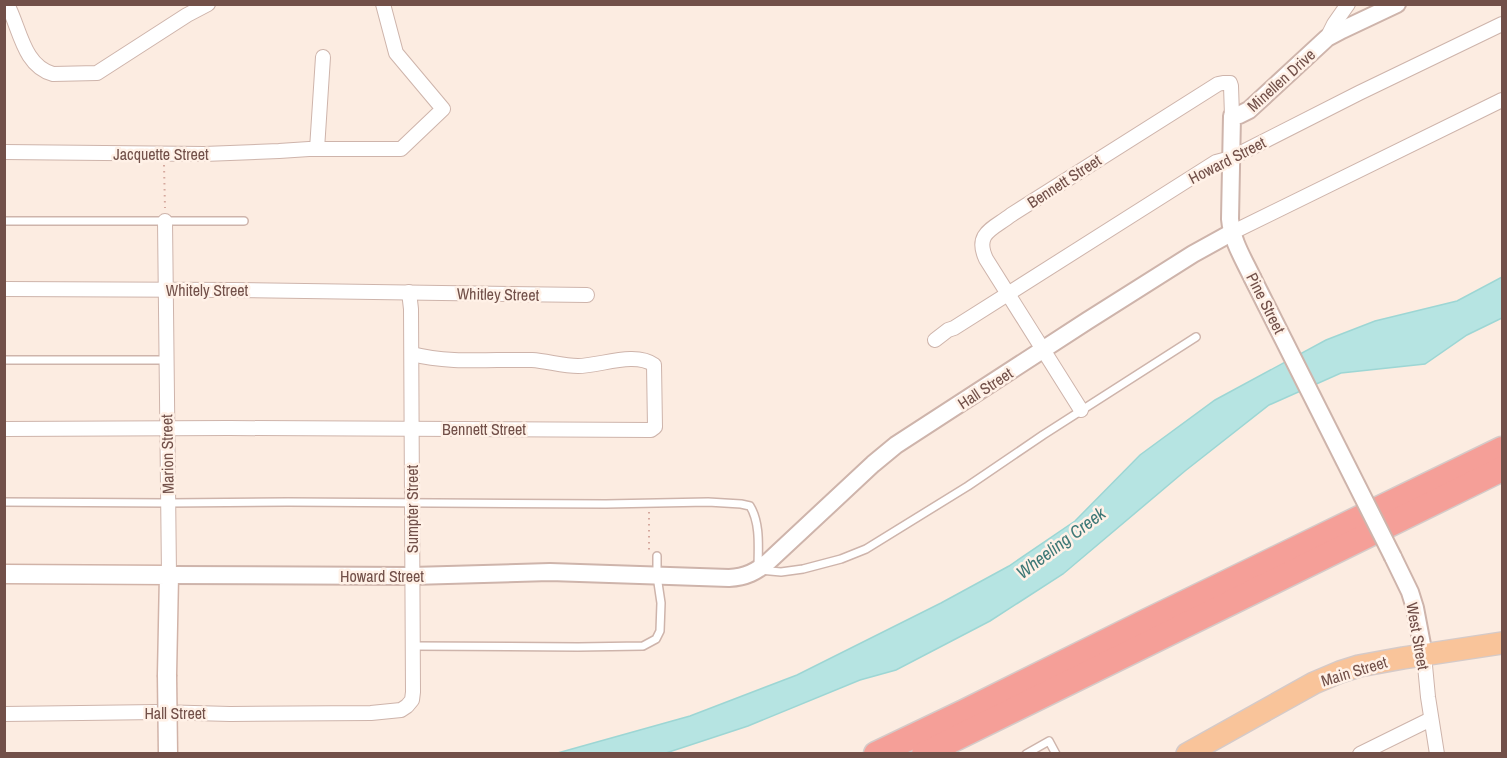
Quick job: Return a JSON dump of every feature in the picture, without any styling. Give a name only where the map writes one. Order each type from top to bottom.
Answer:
[{"type":"highway","points":[[876,753],[1503,449]]},
{"type":"highway","points":[[924,753],[1503,469]]},
{"type":"main road","name":"Howard Street","points":[[4,574],[169,575]]},
{"type":"main road","name":"Marion Street","points":[[168,753],[169,575]]},
{"type":"main road","name":"Main Street","points":[[1187,753],[1314,683],[1340,672],[1378,662],[1503,644]]},
{"type":"street","points":[[7,4],[21,40],[37,66],[53,74],[97,73],[208,4]]},
{"type":"street","name":"Jacquette Street","points":[[4,152],[215,154],[317,149],[401,149],[443,109],[396,53],[383,4]]},
{"type":"street","points":[[1327,38],[1348,4]]},
{"type":"street","name":"Minellen Drive","points":[[1232,116],[1249,110],[1327,38],[1397,4]]},
{"type":"street","name":"Howard Street","points":[[935,340],[1216,162],[1231,158],[1503,24]]},
{"type":"street","points":[[317,149],[323,57]]},
{"type":"street","name":"Pine Street","points":[[1180,107],[1218,84],[1226,82],[1232,86],[1230,219],[1234,240],[1393,557]]},
{"type":"street","points":[[1232,233],[1503,100]]},
{"type":"street","name":"Bennett Street","points":[[1081,410],[994,272],[982,251],[982,239],[986,233],[1011,215],[1180,107]]},
{"type":"street","name":"Marion Street","points":[[165,221],[169,575]]},
{"type":"street","name":"Hall Street","points":[[758,570],[896,445],[1183,260],[1232,233]]},
{"type":"street","name":"Whitely Street","points":[[4,289],[409,292]]},
{"type":"street","name":"Whitley Street","points":[[409,292],[587,295]]},
{"type":"street","name":"Sumpter Street","points":[[345,714],[396,711],[407,706],[412,700],[412,354],[409,292]]},
{"type":"street","name":"Bennett Street","points":[[4,429],[651,430],[655,428],[654,365],[649,361],[638,359],[590,366],[573,366],[544,361],[435,358],[412,354]]},
{"type":"street","name":"West Street","points":[[1393,557],[1415,608],[1424,655],[1437,753]]},
{"type":"street","name":"Howard Street","points":[[169,575],[412,576],[550,572],[739,578],[758,570]]},
{"type":"street","name":"Hall Street","points":[[4,714],[158,712],[345,714]]},
{"type":"street","points":[[1360,753],[1431,719]]},
{"type":"lane","points":[[4,221],[244,221]]},
{"type":"lane","points":[[4,502],[741,504],[750,506],[757,521],[758,570],[781,572],[803,569],[859,553],[968,486],[1081,410],[1196,338]]},
{"type":"lane","points":[[4,360],[166,360]]},
{"type":"lane","points":[[413,646],[643,646],[656,639],[660,631],[661,603],[657,556]]},
{"type":"lane","points":[[1026,753],[1049,741],[1056,753]]},
{"type":"path","points":[[164,154],[165,221]]},
{"type":"path","points":[[648,503],[649,551]]},
{"type":"water","name":"Wheeling Creek","points":[[1502,277],[1502,318],[1467,335],[1425,364],[1341,373],[1269,405],[1185,471],[1063,574],[990,621],[896,670],[860,680],[748,726],[666,753],[554,754],[690,716],[797,675],[941,603],[1009,566],[1075,521],[1140,455],[1215,400],[1326,340],[1375,321],[1457,301]]}]
